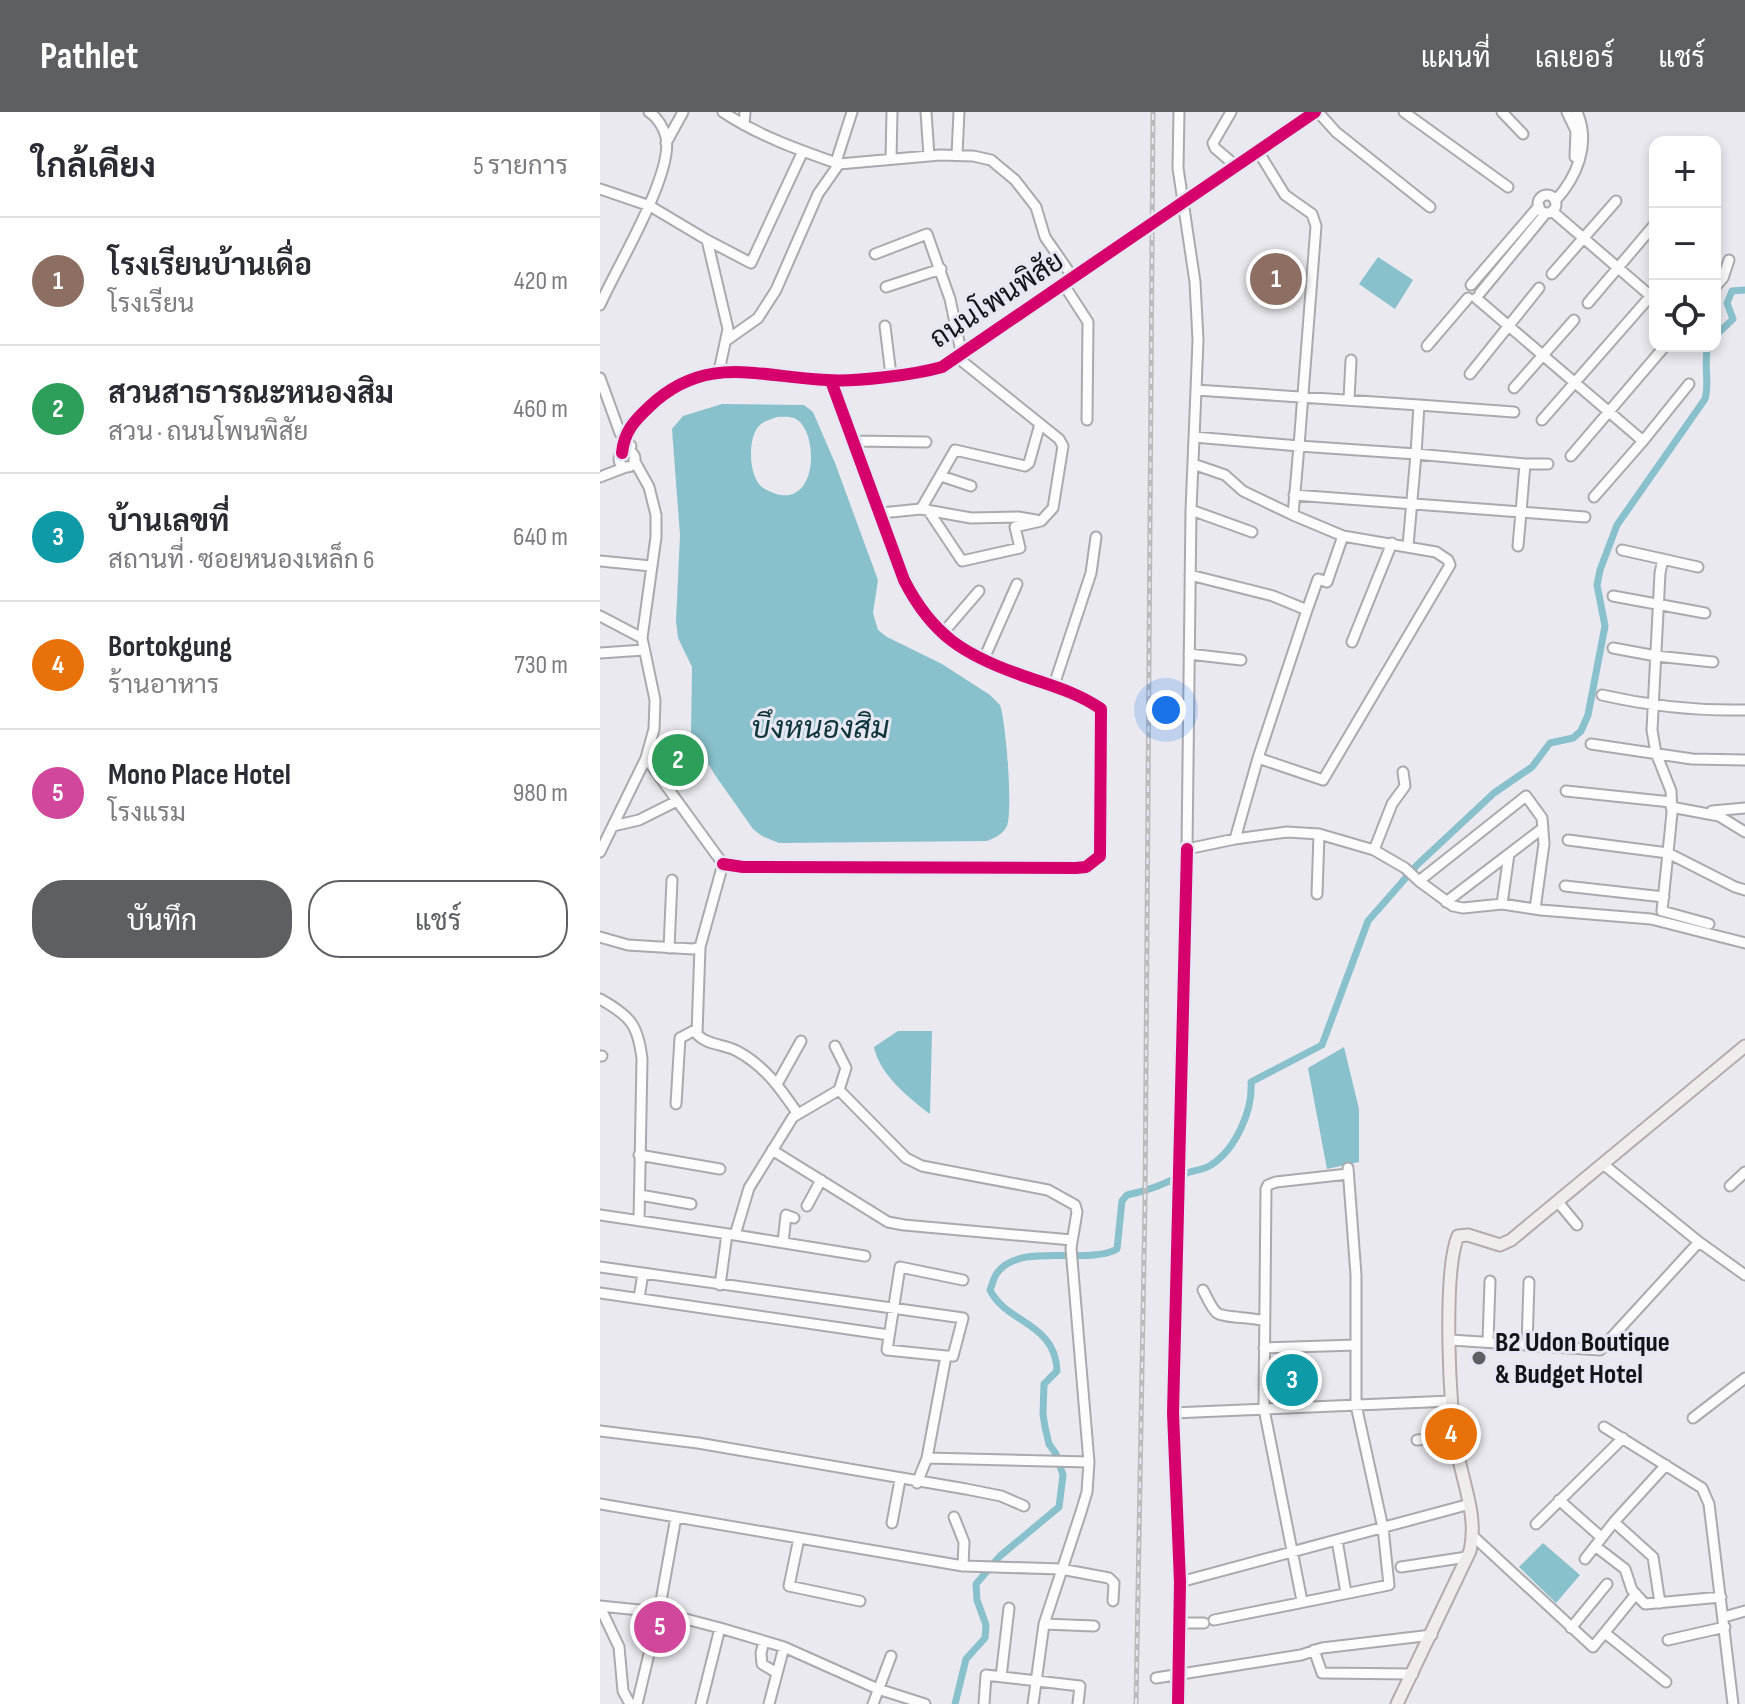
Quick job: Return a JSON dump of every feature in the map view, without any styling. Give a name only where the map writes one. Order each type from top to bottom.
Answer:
[{"type":"main road","points":[[1397,1704],[1432,1635],[1451,1586],[1467,1557],[1473,1536],[1451,1401],[1452,1266],[1458,1236],[1468,1235],[1500,1245],[1511,1240],[1745,1046]]},
{"type":"street","points":[[600,305],[650,206],[664,161],[666,143],[683,112]]},
{"type":"street","points":[[723,112],[744,125],[838,163],[957,155],[991,160],[1015,180],[1036,207],[1045,237],[1074,279]]},
{"type":"street","points":[[744,125],[745,112]]},
{"type":"street","points":[[727,340],[758,318],[790,261],[818,194],[838,163],[852,112]]},
{"type":"street","points":[[891,159],[892,112]]},
{"type":"street","points":[[926,112],[929,156]]},
{"type":"street","points":[[957,155],[959,112]]},
{"type":"street","points":[[1178,1704],[1180,1582],[1173,1413],[1187,849],[1191,510],[1198,340],[1195,282],[1178,168],[1179,112]]},
{"type":"street","points":[[1231,112],[1213,143],[1236,166]]},
{"type":"street","points":[[1316,112],[1336,132],[1430,207]]},
{"type":"street","name":"ถนนโพนพิสัย","points":[[627,455],[629,428],[655,401],[692,377],[719,371],[831,381],[926,372],[960,357],[1316,112]]},
{"type":"street","points":[[1404,112],[1508,187]]},
{"type":"street","points":[[1502,112],[1523,134]]},
{"type":"street","points":[[1427,346],[1514,254],[1566,179],[1574,161],[1576,131],[1567,112]]},
{"type":"street","points":[[1577,112],[1583,140],[1579,165],[1570,184],[1505,246],[1465,291],[1475,296],[1643,441]]},
{"type":"street","points":[[653,113],[666,143]]},
{"type":"street","points":[[600,189],[650,206],[751,263],[803,151]]},
{"type":"street","points":[[1258,151],[1285,195],[1312,214],[1316,226],[1293,515]]},
{"type":"street","points":[[1552,274],[1616,201]]},
{"type":"street","points":[[1549,206],[1649,293]]},
{"type":"street","points":[[1588,303],[1649,231]]},
{"type":"street","points":[[875,254],[927,234],[941,269],[960,357],[1063,446],[1053,508],[1041,521],[1015,527],[1020,548],[962,561],[925,509]]},
{"type":"street","points":[[707,240],[727,324],[727,340],[719,371]]},
{"type":"street","points":[[1505,246],[1514,254]]},
{"type":"street","points":[[1721,280],[1729,260]]},
{"type":"street","points":[[886,287],[941,269]]},
{"type":"street","points":[[1064,285],[1088,322],[1087,420]]},
{"type":"street","points":[[1470,374],[1539,288]]},
{"type":"street","points":[[1542,420],[1649,300]]},
{"type":"street","points":[[1514,388],[1574,320]]},
{"type":"street","points":[[885,326],[891,375]]},
{"type":"street","points":[[1571,456],[1660,352]]},
{"type":"street","points":[[1349,399],[1351,360]]},
{"type":"street","points":[[600,378],[627,455],[646,479],[656,515],[642,638],[655,700],[654,729],[646,758],[601,849]]},
{"type":"street","points":[[646,758],[723,864],[743,867],[1086,867],[1100,856],[1101,709],[1054,685],[983,661],[942,634],[919,608],[904,580],[831,381]]},
{"type":"street","points":[[1594,497],[1689,384]]},
{"type":"street","points":[[1196,390],[1304,395],[1514,412]]},
{"type":"street","points":[[1408,546],[1419,405]]},
{"type":"street","points":[[925,509],[955,450],[1025,466],[1029,463],[1040,424]]},
{"type":"street","points":[[1194,437],[1548,464]]},
{"type":"street","points":[[853,441],[926,442]]},
{"type":"street","points":[[600,476],[627,455]]},
{"type":"street","points":[[1193,464],[1225,475],[1243,491],[1343,536],[1436,552],[1450,565],[1323,780],[1258,758]]},
{"type":"street","points":[[1518,546],[1525,464]]},
{"type":"street","points":[[941,476],[971,486]]},
{"type":"street","points":[[1294,495],[1585,517]]},
{"type":"street","points":[[881,513],[925,509],[971,518],[1018,517],[1041,521]]},
{"type":"street","points":[[1191,510],[1252,532]]},
{"type":"street","points":[[1235,839],[1258,758],[1318,579],[1327,582],[1343,536]]},
{"type":"street","points":[[1054,685],[1091,573],[1096,537]]},
{"type":"street","points":[[1352,642],[1392,543]]},
{"type":"street","points":[[1622,550],[1698,567]]},
{"type":"street","points":[[1663,559],[1651,706],[1656,753],[1671,791],[1662,911],[1709,924]]},
{"type":"street","points":[[600,561],[651,566]]},
{"type":"street","points":[[1190,575],[1273,596],[1307,610]]},
{"type":"street","points":[[983,661],[1017,584]]},
{"type":"street","points":[[942,634],[979,591]]},
{"type":"street","points":[[1613,596],[1705,613]]},
{"type":"street","points":[[600,616],[642,638]]},
{"type":"street","points":[[1613,648],[1713,662]]},
{"type":"street","points":[[600,653],[644,650]]},
{"type":"street","points":[[1189,654],[1241,660]]},
{"type":"street","points":[[1602,695],[1651,706],[1702,711],[1744,710]]},
{"type":"street","points":[[1591,744],[1692,759],[1745,760]]},
{"type":"street","points":[[1374,850],[1392,804],[1405,786],[1403,772]]},
{"type":"street","points":[[1566,791],[1671,804],[1719,816],[1745,832]]},
{"type":"street","points":[[1417,880],[1526,796],[1542,818],[1543,828],[1544,844],[1535,909]]},
{"type":"street","points":[[613,826],[639,820],[677,801]]},
{"type":"street","points":[[1701,812],[1745,808]]},
{"type":"street","points":[[1446,902],[1543,828]]},
{"type":"street","points":[[1187,849],[1278,832],[1319,834],[1374,850],[1408,870],[1446,902],[1463,908],[1502,904],[1651,919],[1745,943]]},
{"type":"street","points":[[1317,894],[1319,834]]},
{"type":"street","points":[[1568,840],[1668,853],[1745,890]]},
{"type":"street","points":[[1502,904],[1509,854]]},
{"type":"street","points":[[723,864],[700,947],[697,1034],[702,1041],[734,1049],[755,1062],[777,1084],[798,1114]]},
{"type":"street","points":[[669,948],[672,880]]},
{"type":"street","points":[[1565,886],[1664,897]]},
{"type":"street","points":[[600,937],[628,945],[700,947]]},
{"type":"street","points":[[600,999],[622,1011],[633,1023],[639,1039],[642,1059],[639,1221]]},
{"type":"street","points":[[676,1104],[680,1038],[697,1029]]},
{"type":"street","points":[[777,1084],[801,1041]]},
{"type":"street","points":[[720,1285],[731,1234],[749,1188],[772,1150],[798,1114],[839,1090],[846,1068],[835,1046]]},
{"type":"street","points":[[839,1090],[906,1158],[922,1166],[1048,1190],[1075,1205],[1077,1212],[1072,1244],[1089,1462],[1087,1492],[1044,1624],[1033,1704]]},
{"type":"street","points":[[772,1150],[888,1222],[1072,1244]]},
{"type":"street","points":[[639,1155],[720,1169]]},
{"type":"street","points":[[1603,1164],[1745,1275]]},
{"type":"street","points":[[1179,1623],[1209,1621],[1389,1585],[1383,1528],[1356,1405],[1356,1275],[1348,1171],[1276,1182],[1267,1187],[1264,1409],[1302,1601]]},
{"type":"street","points":[[1730,1186],[1745,1172]]},
{"type":"street","points":[[807,1206],[821,1180]]},
{"type":"street","points":[[640,1195],[691,1204]]},
{"type":"street","points":[[1558,1202],[1577,1225]]},
{"type":"street","points":[[600,1215],[865,1256]]},
{"type":"street","points":[[783,1243],[786,1215],[794,1218]]},
{"type":"street","points":[[1451,1340],[1600,1350],[1699,1242]]},
{"type":"street","points":[[600,1267],[720,1285],[892,1309],[963,1318],[953,1356],[946,1356],[887,1350],[892,1309],[900,1267],[963,1280]]},
{"type":"street","points":[[639,1298],[643,1273]]},
{"type":"street","points":[[1488,1342],[1490,1281]]},
{"type":"street","points":[[1527,1345],[1529,1282]]},
{"type":"street","points":[[1203,1290],[1222,1316],[1264,1321]]},
{"type":"street","points":[[600,1293],[889,1335]]},
{"type":"street","points":[[1264,1348],[1356,1345]]},
{"type":"street","points":[[917,1483],[927,1458],[946,1356]]},
{"type":"street","points":[[1303,1373],[1303,1407]]},
{"type":"street","points":[[1693,1418],[1745,1378]]},
{"type":"street","points":[[1173,1413],[1451,1401]]},
{"type":"street","points":[[1604,1427],[1702,1488],[1709,1504],[1733,1704]]},
{"type":"street","points":[[600,1431],[698,1443],[1001,1496],[1024,1506]]},
{"type":"street","points":[[1417,1440],[1455,1437]]},
{"type":"street","points":[[1536,1524],[1623,1438]]},
{"type":"street","points":[[927,1458],[1089,1462]]},
{"type":"street","points":[[1585,1559],[1666,1465]]},
{"type":"street","points":[[892,1523],[900,1480]]},
{"type":"street","points":[[1559,1500],[1625,1569],[1632,1590],[1645,1604],[1721,1597]]},
{"type":"street","points":[[600,1504],[963,1566],[1061,1569],[1109,1578],[1114,1583],[1113,1601]]},
{"type":"street","points":[[1180,1582],[1470,1504]]},
{"type":"street","points":[[637,1704],[659,1612],[676,1517]]},
{"type":"street","points":[[954,1517],[964,1542],[963,1566]]},
{"type":"street","points":[[1614,1522],[1653,1557],[1660,1603]]},
{"type":"street","points":[[1473,1536],[1593,1647],[1636,1594]]},
{"type":"street","points":[[799,1538],[789,1586],[860,1601]]},
{"type":"street","points":[[1337,1540],[1346,1593]]},
{"type":"street","points":[[1401,1567],[1467,1557]]},
{"type":"street","points":[[1571,1628],[1607,1584]]},
{"type":"street","points":[[600,1606],[659,1612],[784,1647],[878,1689],[925,1704]]},
{"type":"street","points":[[600,1606],[619,1647],[623,1691],[630,1704]]},
{"type":"street","points":[[1001,1677],[1009,1608]]},
{"type":"street","points":[[1668,1640],[1724,1622],[1745,1611]]},
{"type":"street","points":[[1044,1624],[1094,1626]]},
{"type":"street","points":[[701,1704],[720,1628]]},
{"type":"street","points":[[601,1634],[612,1630]]},
{"type":"street","points":[[1605,1633],[1666,1682]]},
{"type":"street","points":[[1156,1678],[1301,1655],[1314,1650],[1432,1635]]},
{"type":"street","points":[[764,1641],[762,1664],[777,1673]]},
{"type":"street","points":[[769,1704],[784,1647]]},
{"type":"street","points":[[1314,1650],[1322,1673],[1413,1674]]},
{"type":"street","points":[[873,1704],[891,1656]]},
{"type":"street","points":[[984,1704],[986,1675],[1080,1686],[1078,1704]]},
{"type":"water","points":[[1378,257],[1413,280],[1395,309],[1359,284]]},
{"type":"water","name":"บึงหนองสิม","points":[[722,404],[804,405],[813,412],[878,580],[873,613],[878,630],[942,664],[1000,705],[1006,747],[1009,817],[1007,826],[996,837],[987,841],[779,843],[753,829],[691,736],[692,667],[678,638],[676,621],[680,535],[672,429],[683,416]],"holes":[[[777,417],[796,419],[804,427],[809,440],[810,471],[795,493],[781,495],[763,488],[752,467],[751,447],[756,430],[764,422]]]},
{"type":"water","points":[[898,1031],[932,1031],[930,1114],[896,1085],[877,1057],[874,1047]]},
{"type":"water","points":[[1344,1047],[1359,1109],[1359,1162],[1327,1169],[1308,1068]]},
{"type":"water","points":[[1543,1543],[1580,1575],[1556,1603],[1519,1567]]},
{"type":"waterway","points":[[1721,330],[1733,319],[1727,303],[1732,291],[1745,290]]},
{"type":"waterway","points":[[955,1704],[966,1659],[985,1638],[986,1625],[977,1600],[976,1584],[1000,1556],[1059,1507],[1063,1475],[1049,1444],[1043,1414],[1044,1384],[1057,1371],[1054,1355],[1040,1333],[997,1301],[990,1290],[996,1275],[1008,1263],[1021,1258],[1104,1254],[1117,1249],[1122,1201],[1127,1195],[1205,1168],[1220,1158],[1235,1139],[1246,1116],[1251,1082],[1322,1045],[1368,921],[1417,865],[1494,793],[1532,767],[1550,743],[1573,738],[1581,731],[1588,715],[1605,626],[1597,585],[1600,570],[1617,525],[1705,399],[1707,352]]},
{"type":"railway","points":[[1136,1704],[1145,1203],[1153,112]]},
{"type":"cycle path","points":[[622,453],[627,433],[649,407],[670,390],[712,374],[733,372],[853,380],[942,367],[1315,112]]},
{"type":"cycle path","points":[[723,864],[743,867],[1076,868],[1086,867],[1100,856],[1101,709],[1073,693],[966,651],[926,615],[904,580],[831,381]]},
{"type":"cycle path","points":[[1178,1704],[1180,1582],[1173,1413],[1187,849]]},
{"type":"place","name":"โรงเรียนบ้านเดื่อ","points":[[1276,279]]},
{"type":"place","name":"สวนสาธารณะหนองสิม","points":[[678,760]]},
{"type":"place","name":"B2 Udon Boutique & Budget Hotel","points":[[1479,1358]]},
{"type":"place","name":"บ้านเลขที่","points":[[1292,1380]]},
{"type":"place","name":"Bortokgung","points":[[1451,1434]]},
{"type":"place","name":"Mono Place Hotel","points":[[660,1627]]}]
